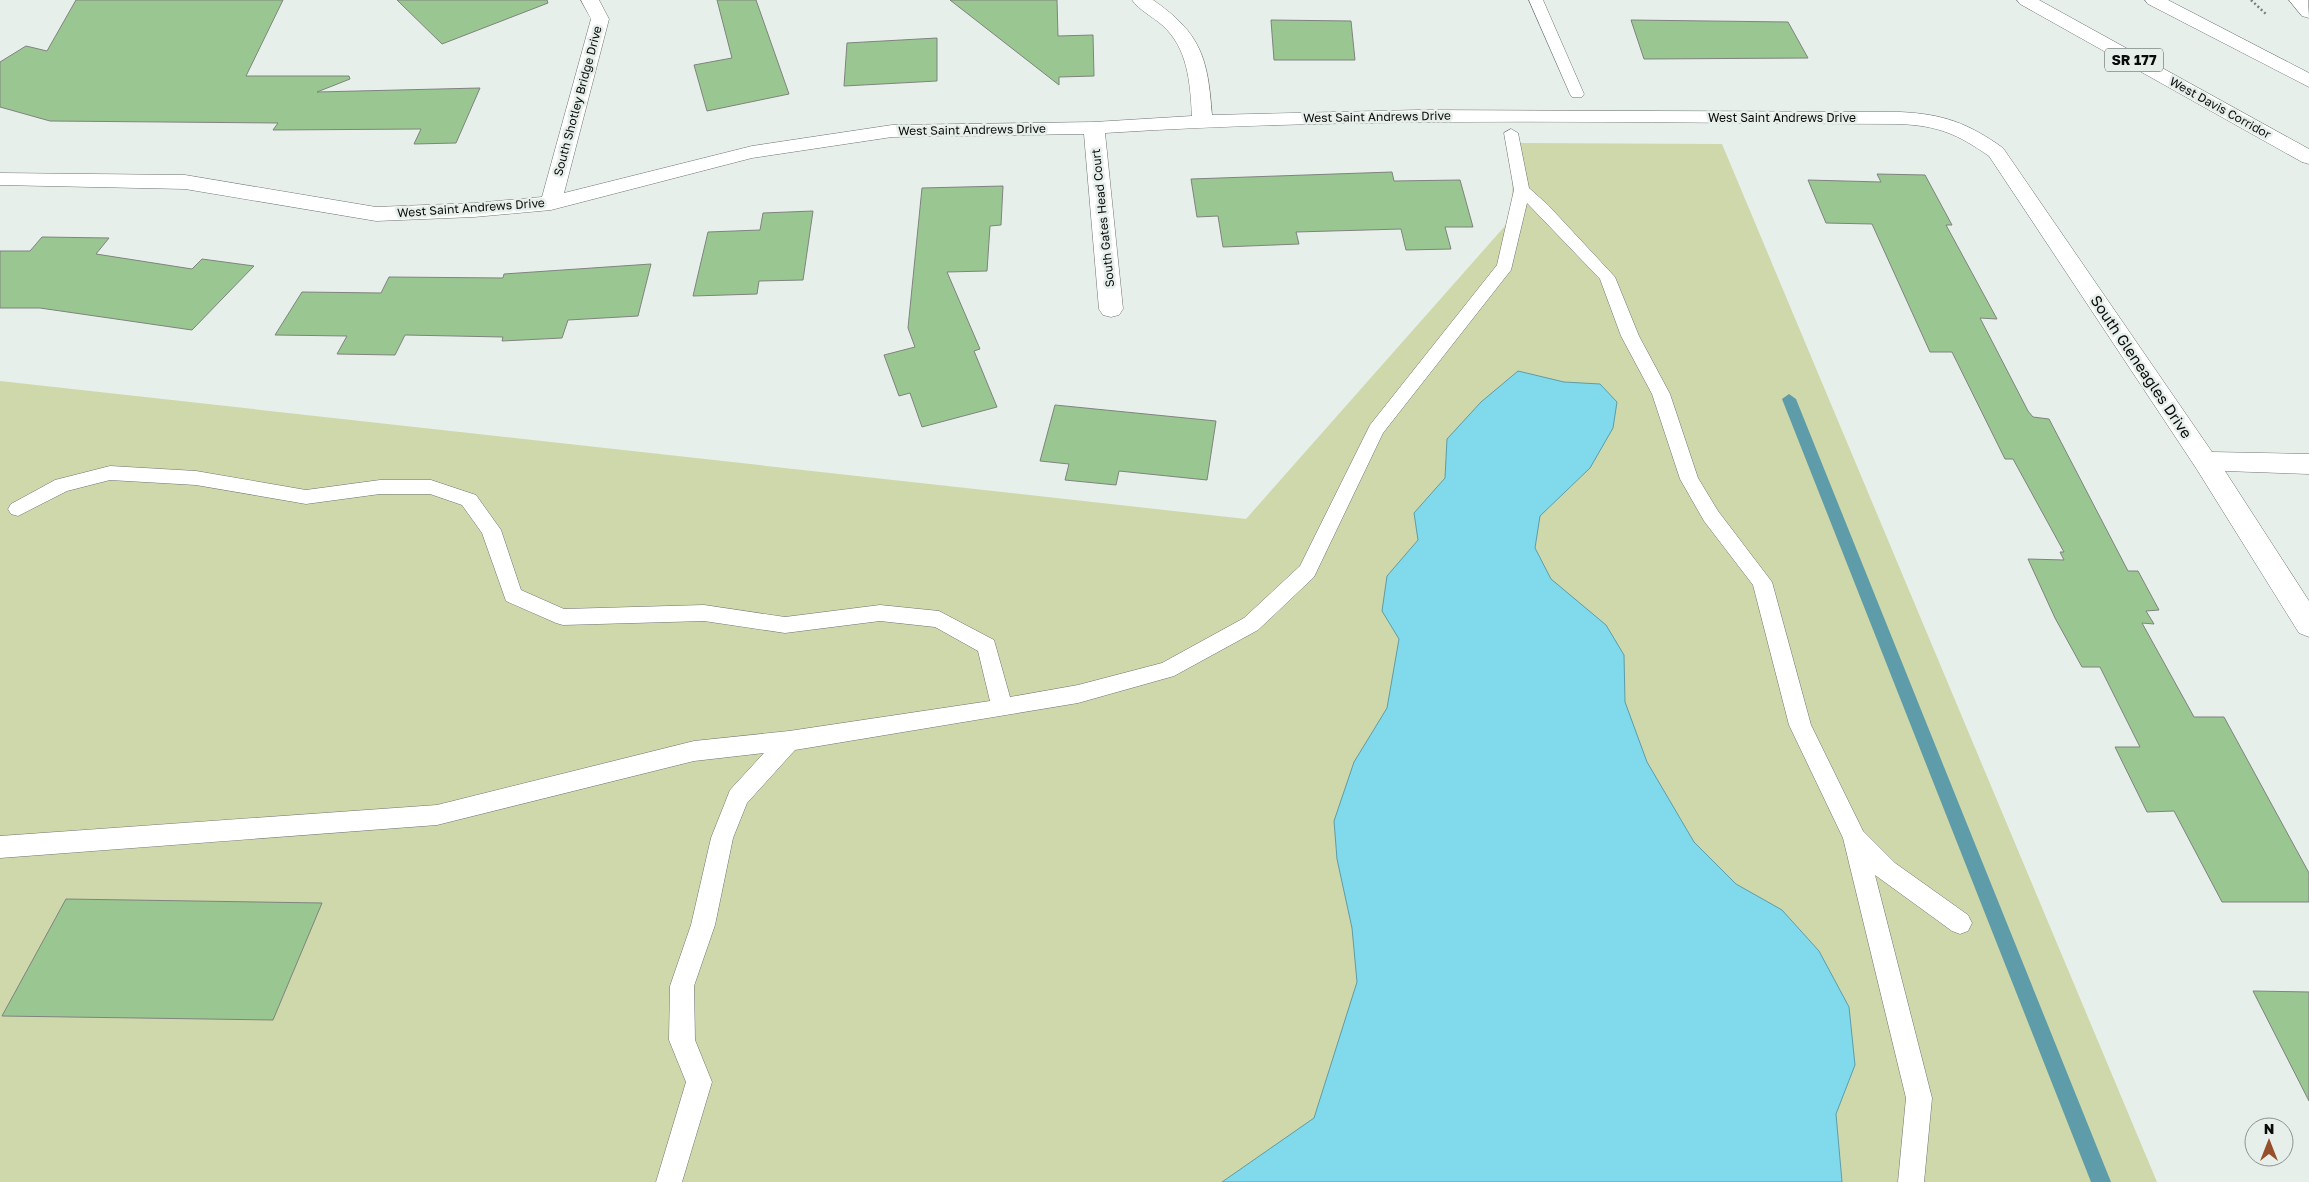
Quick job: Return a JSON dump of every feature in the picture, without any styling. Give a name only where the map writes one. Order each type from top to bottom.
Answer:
[{"type":"main road","name":"South Shotley Bridge Drive","points":[[551,203],[600,19],[590,0]]},
{"type":"main road","points":[[1141,0],[1154,8],[1187,41],[1201,89],[1202,121]]},
{"type":"main road","name":"West Davis Corridor","points":[[2026,0],[2309,158]]},
{"type":"main road","points":[[2154,0],[2309,81]]},
{"type":"main road","points":[[2298,0],[2309,12]]},
{"type":"main road","name":"West Saint Andrews Drive","points":[[0,179],[185,182],[376,214],[474,210],[551,203],[752,152],[892,131],[1094,128],[1202,121],[1525,115],[1922,118],[1939,120],[1955,125]]},
{"type":"main road","name":"South Gleneagles Drive","points":[[1955,125],[1996,152],[2205,461],[2309,625]]},
{"type":"main road","name":"South Gates Head Court","points":[[1094,128],[1111,309]]},
{"type":"main road","points":[[2205,461],[2309,464]]},
{"type":"lane","points":[[1536,0],[1577,94]]},
{"type":"lane","points":[[0,847],[437,815],[694,750],[789,741],[1002,708],[1078,694],[1168,670],[1251,624],[1307,570],[1376,430],[1505,266],[1522,190],[1511,133]]},
{"type":"lane","points":[[1522,190],[1542,208],[1607,276],[1630,336],[1661,394],[1689,479],[1711,516],[1762,582],[1800,725],[1854,837],[1919,1098],[1911,1182]]},
{"type":"lane","points":[[18,509],[62,484],[110,473],[196,478],[306,497],[380,487],[431,487],[469,500],[491,530],[513,595],[563,617],[704,613],[785,626],[880,613],[939,619],[987,646],[1002,708]]},
{"type":"lane","points":[[669,1182],[699,1082],[682,1040],[682,986],[703,925],[722,838],[738,797],[789,741]]},
{"type":"lane","points":[[1854,837],[1887,871],[1960,923]]},
{"type":"green space","points":[[1513,143],[1722,144],[2157,1182],[0,1182],[0,381],[1246,519],[1512,218]]},
{"type":"water","points":[[1518,371],[1564,382],[1600,384],[1617,402],[1613,428],[1590,468],[1540,516],[1535,548],[1551,579],[1606,625],[1624,655],[1625,702],[1647,762],[1694,842],[1736,884],[1782,910],[1819,951],[1849,1007],[1855,1065],[1836,1114],[1842,1182],[1222,1182],[1314,1118],[1357,982],[1352,928],[1337,859],[1334,821],[1354,762],[1387,708],[1399,639],[1382,611],[1387,576],[1418,540],[1414,513],[1445,478],[1447,439],[1481,402]]},
{"type":"building","points":[[76,0],[283,0],[246,76],[349,76],[350,79],[317,92],[480,88],[456,143],[414,144],[421,129],[273,130],[278,123],[50,121],[0,107],[0,62],[26,46],[47,51]]},
{"type":"building","points":[[397,0],[547,0],[548,3],[442,44]]},
{"type":"building","points":[[717,0],[756,0],[789,94],[707,111],[694,65],[732,58]]},
{"type":"building","points":[[950,0],[1057,0],[1058,36],[1093,35],[1094,76],[1059,77],[1059,85]]},
{"type":"building","points":[[1271,20],[1351,21],[1355,60],[1274,60]]},
{"type":"building","points":[[1631,20],[1788,22],[1808,58],[1644,59]]},
{"type":"building","points":[[937,38],[937,81],[844,86],[847,43]]},
{"type":"building","points":[[1392,172],[1394,181],[1460,180],[1473,227],[1445,227],[1451,249],[1406,250],[1401,229],[1296,232],[1299,244],[1223,247],[1218,216],[1197,217],[1191,179]]},
{"type":"building","points":[[1877,174],[1925,175],[1952,225],[1946,225],[1997,319],[1980,318],[2028,411],[2033,417],[2049,419],[2128,571],[2138,571],[2159,610],[2146,611],[2154,624],[2142,623],[2194,717],[2224,717],[2309,873],[2309,902],[2222,902],[2174,811],[2147,812],[2115,747],[2140,747],[2100,667],[2082,667],[2055,618],[2028,559],[2064,560],[2060,552],[2064,552],[2013,459],[2005,459],[1952,352],[1930,352],[1872,224],[1826,223],[1808,180],[1881,182]]},
{"type":"building","points":[[1003,186],[1001,225],[990,226],[987,271],[947,272],[980,349],[974,351],[997,407],[922,427],[910,393],[899,396],[884,355],[915,347],[908,328],[922,188]]},
{"type":"building","points":[[813,211],[803,280],[759,281],[757,294],[693,296],[708,232],[760,230],[763,213]]},
{"type":"building","points":[[42,237],[109,238],[96,254],[192,269],[202,259],[254,266],[192,330],[40,308],[0,308],[0,251],[30,251]]},
{"type":"building","points":[[651,264],[638,316],[568,320],[562,338],[502,341],[503,337],[405,335],[395,355],[337,354],[347,336],[275,335],[302,292],[381,293],[389,277],[503,278],[504,274]]},
{"type":"building","points":[[1055,405],[1216,421],[1207,480],[1119,471],[1116,485],[1065,480],[1069,464],[1040,461]]},
{"type":"building","points":[[66,899],[322,903],[273,1020],[2,1016]]},
{"type":"building","points":[[2253,991],[2309,992],[2309,1101]]},
{"type":"waterway","points":[[1789,399],[2101,1182]]}]
